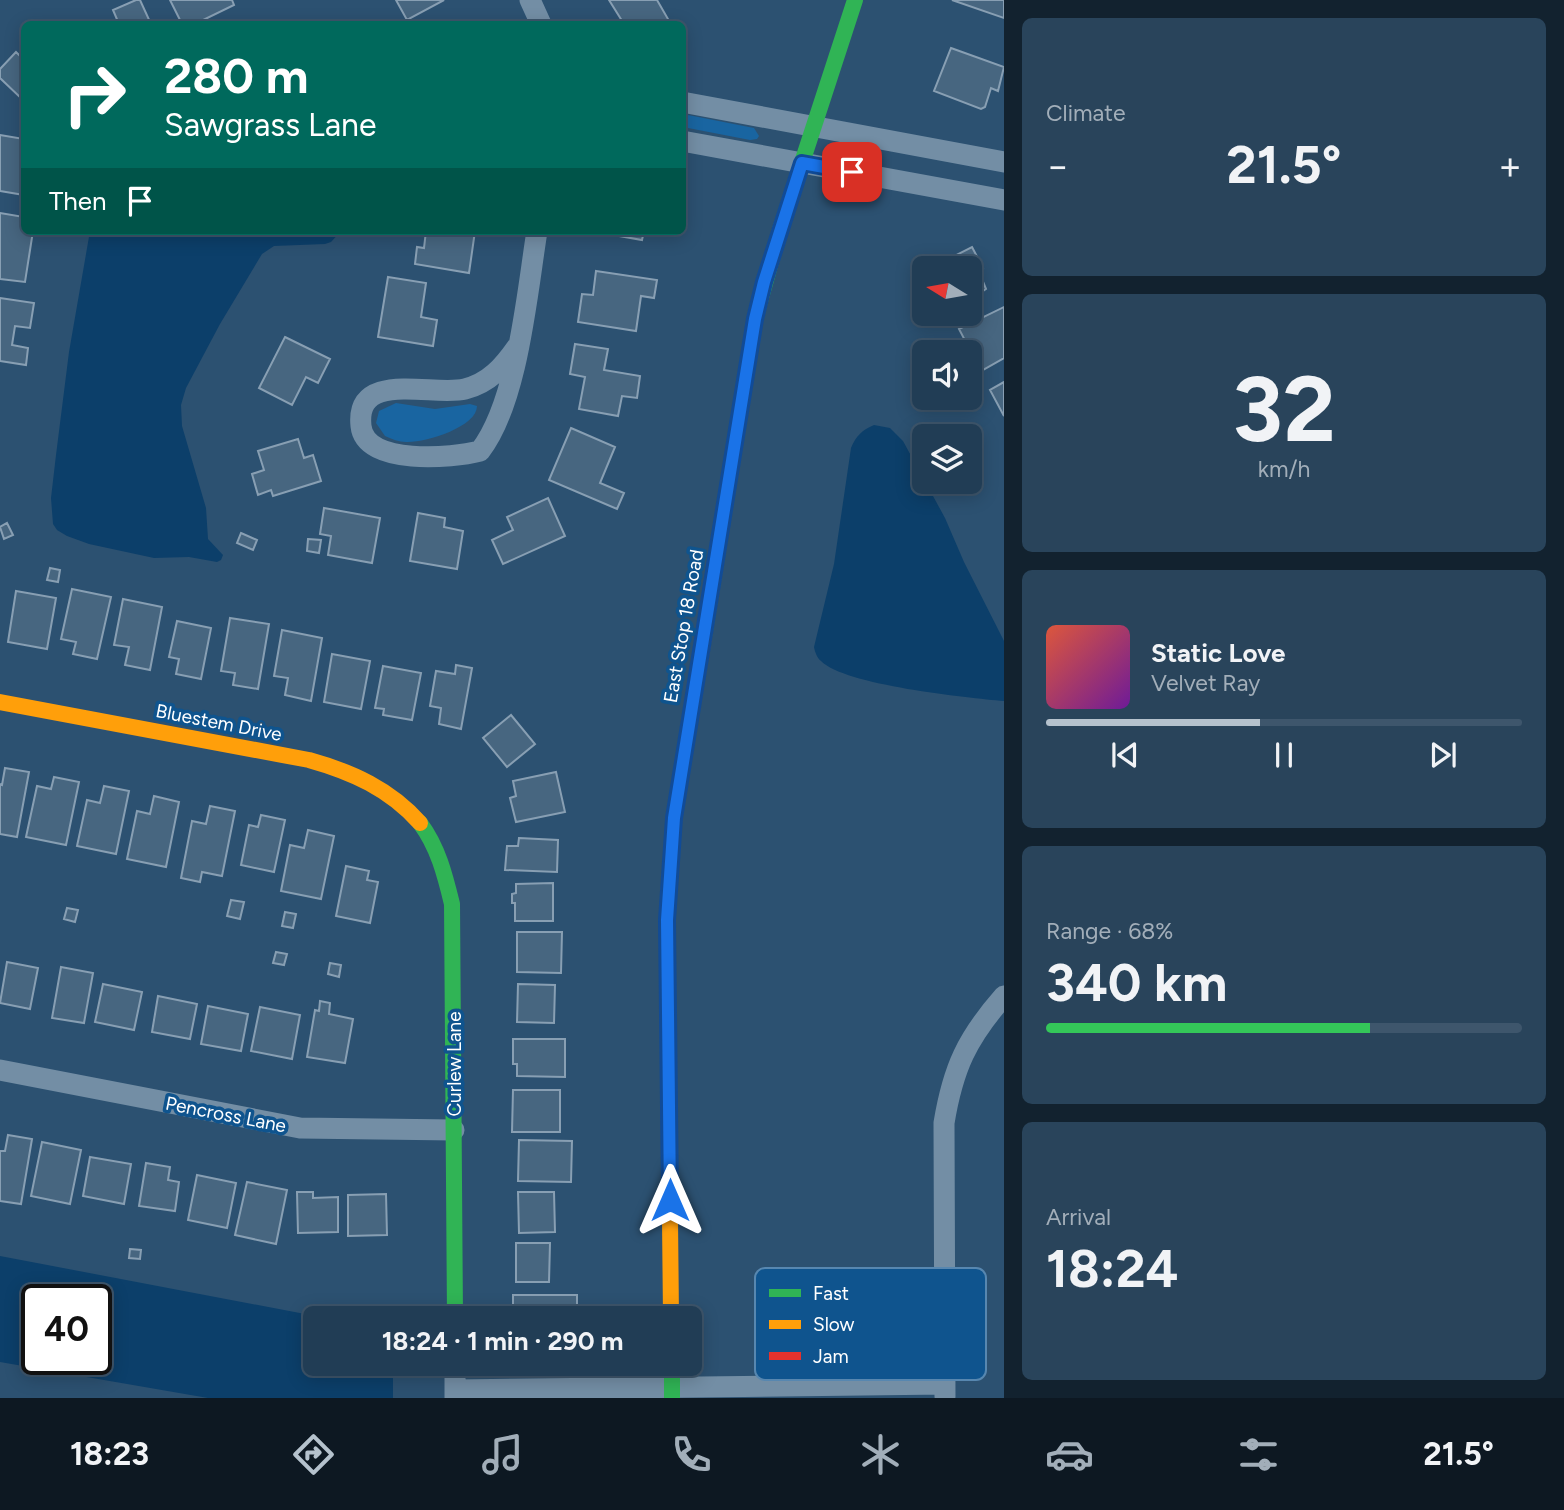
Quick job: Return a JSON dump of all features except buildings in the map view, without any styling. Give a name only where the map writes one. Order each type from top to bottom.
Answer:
[{"type":"street","points":[[530,0],[540,21]]},
{"type":"street","name":"East Stop 18 Road","points":[[671,1306],[667,920],[674,818],[755,319],[764,282],[856,0]]},
{"type":"street","points":[[686,103],[1004,162]]},
{"type":"street","points":[[686,142],[1004,200]]},
{"type":"street","points":[[517,347],[504,365],[487,381],[465,389],[442,392],[386,389],[374,393],[363,407],[360,419],[362,431],[376,448],[408,456],[459,456],[480,451],[496,426],[505,403],[517,347],[536,235]]},
{"type":"street","name":"Bluestem Drive","points":[[0,702],[309,760],[344,769],[372,782],[403,804],[416,818]]},
{"type":"street","name":"Curlew Lane","points":[[416,818],[428,834],[443,865],[452,904],[456,1306]]},
{"type":"street","points":[[945,1268],[944,1123],[949,1094],[961,1058],[974,1033],[1004,996]]},
{"type":"street","name":"Pencross Lane","points":[[0,1070],[300,1128],[454,1130]]},
{"type":"street","points":[[456,1376],[455,1394],[945,1391]]},
{"type":"shaded area","points":[[686,115],[754,128],[759,136],[750,140],[686,128]]},
{"type":"shaded area","points":[[89,235],[337,235],[325,244],[274,246],[262,254],[186,388],[181,405],[182,426],[206,508],[208,539],[223,555],[217,562],[189,557],[154,558],[89,544],[57,530],[53,524],[51,498],[69,352]]},
{"type":"shaded area","points":[[396,403],[435,409],[470,404],[477,406],[475,414],[460,427],[437,437],[406,442],[385,436],[376,423],[379,411]]},
{"type":"shaded area","points":[[874,425],[890,428],[903,441],[912,458],[912,494],[932,494],[945,518],[1004,641],[1004,701],[908,689],[854,677],[834,669],[816,655],[814,647],[834,564],[851,448],[866,429]]},
{"type":"shaded area","points":[[0,1256],[303,1314],[303,1376],[393,1376],[393,1398],[208,1398],[75,1375],[112,1375],[112,1284],[21,1284],[21,1366],[0,1362]]},
{"type":"traffic: fast","points":[[704,636],[755,319],[780,230],[855,0]]},
{"type":"traffic: fast","points":[[420,823],[444,872],[452,904],[455,1306]]},
{"type":"traffic: fast","points":[[672,1376],[672,1398]]},
{"type":"traffic: slow","points":[[0,702],[309,760],[369,783],[396,800],[420,823]]},
{"type":"traffic: slow","points":[[669,887],[667,920],[671,1306]]},
{"type":"traffic: jam","points":[[669,887],[674,818],[704,636]]},
{"type":"route","points":[[670,1200],[667,920],[674,818],[755,319],[802,163],[852,172]]}]
